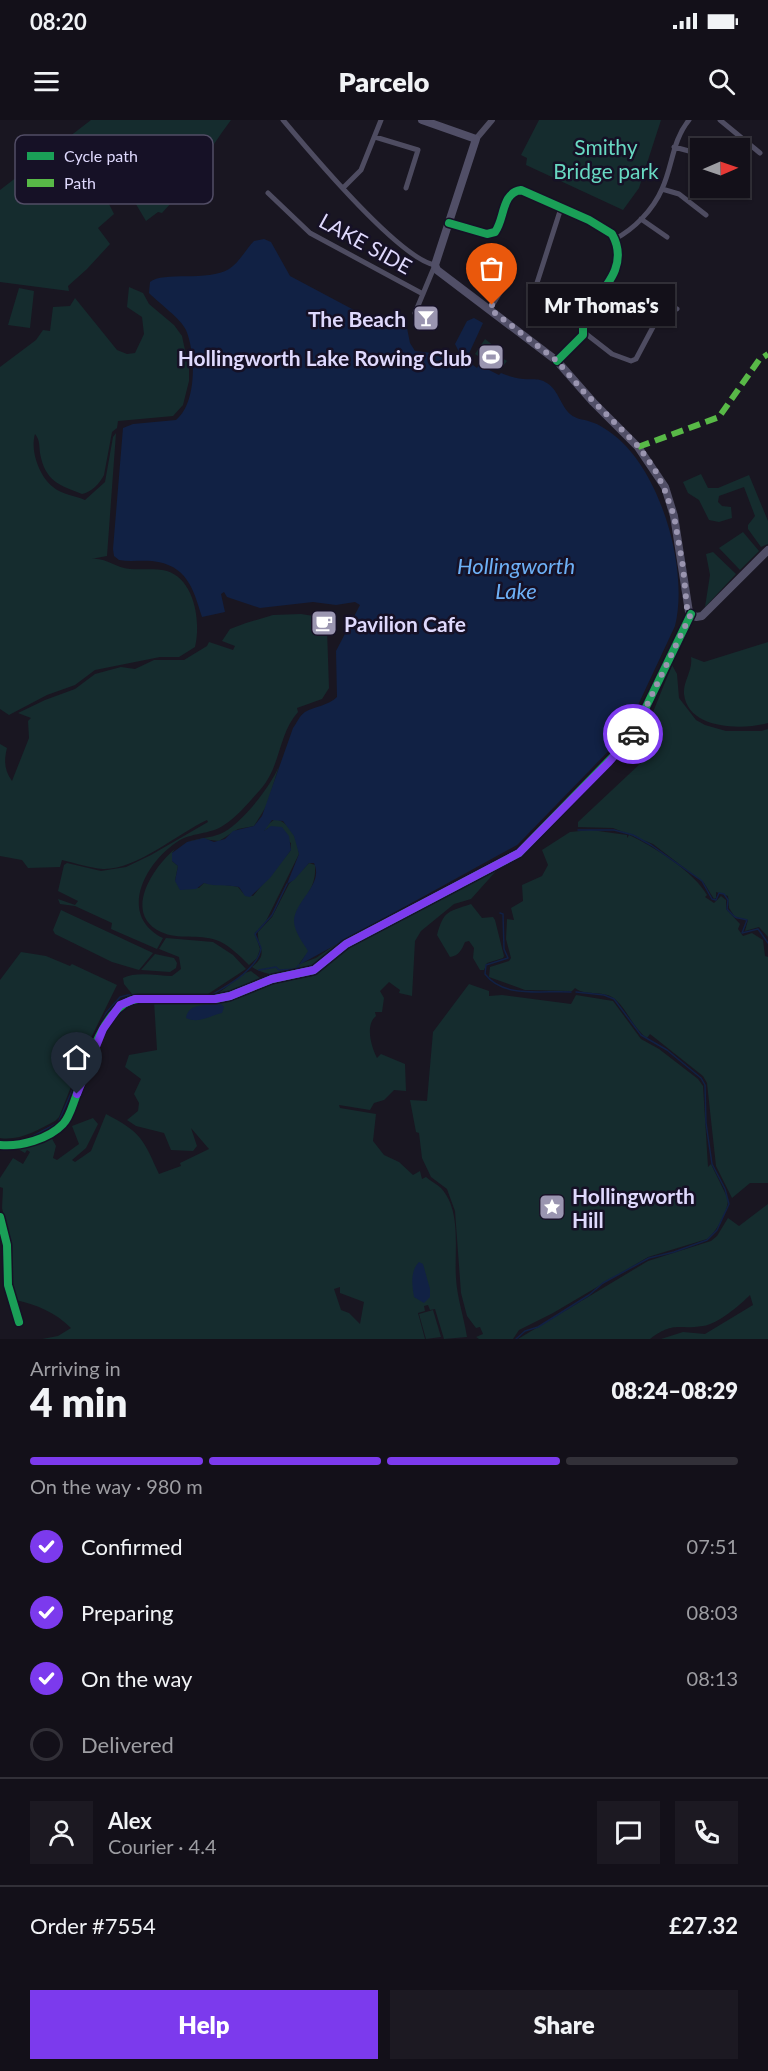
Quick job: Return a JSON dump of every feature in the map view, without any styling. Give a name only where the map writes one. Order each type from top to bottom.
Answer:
[{"type":"main road","points":[[422,120],[476,139],[435,265],[439,273],[460,291],[490,309],[557,361],[586,395],[639,447],[655,470],[674,516],[687,608],[691,614],[699,617],[705,614],[768,550]]},
{"type":"street","points":[[283,120],[343,188],[402,246],[424,263],[435,265],[415,313]]},
{"type":"street","points":[[343,188],[362,170],[381,120]]},
{"type":"street","points":[[476,139],[492,120]]},
{"type":"street","points":[[615,239],[627,233],[641,219],[662,189],[679,132],[689,120]]},
{"type":"street","points":[[720,120],[760,153]]},
{"type":"street","points":[[375,136],[418,150],[406,188]]},
{"type":"street","points":[[674,147],[690,152]]},
{"type":"street","points":[[662,189],[679,194],[706,215]]},
{"type":"street","points":[[449,223],[487,234],[495,232],[499,227],[509,196],[518,190],[608,230],[615,239],[619,257],[617,271],[585,315],[583,322],[585,333],[612,354],[631,361],[636,359],[652,327],[669,306],[677,309]]},
{"type":"street","name":"LAKE SIDE","points":[[268,193],[310,233],[423,294]]},
{"type":"street","points":[[536,286],[561,208]]},
{"type":"street","points":[[641,219],[667,237]]},
{"type":"street","points":[[490,309],[501,291],[500,279]]},
{"type":"street","points":[[557,361],[585,333]]},
{"type":"street","points":[[0,1145],[24,1145],[63,1124],[103,1029],[120,1005],[135,999],[215,999],[230,996],[272,979],[305,973],[321,965],[346,944],[519,853],[631,738],[691,614]]},
{"type":"street","points":[[0,1217],[7,1245],[8,1285],[20,1322]]},
{"type":"green space","points":[[91,120],[231,120],[213,146],[213,135],[72,135]]},
{"type":"green space","name":"Smithy Bridge park","points":[[539,120],[661,120],[639,188],[623,210],[526,165],[527,158],[521,155]]},
{"type":"green space","points":[[15,178],[15,204],[109,204],[114,214],[98,228],[110,244],[68,286],[69,291],[0,282],[0,190]]},
{"type":"green space","points":[[136,204],[170,204],[162,213],[158,212],[146,221]]},
{"type":"green space","points":[[129,287],[143,293],[149,304],[174,325],[182,336],[189,369],[189,381],[183,405],[173,416],[118,421],[117,428],[112,432],[104,475],[95,487],[86,493],[82,494],[66,488],[49,476],[42,462],[39,441],[35,434],[35,455],[40,470],[53,487],[85,500],[105,482],[113,437],[116,433],[107,556],[91,559],[125,568],[167,571],[176,576],[190,592],[194,603],[197,626],[195,647],[179,657],[160,657],[95,670],[75,685],[47,695],[9,715],[0,709],[0,367],[36,340],[43,330],[50,331],[53,307],[70,306],[75,298],[117,350],[127,354],[135,353],[144,334],[142,317],[127,307]]},
{"type":"green space","points":[[19,288],[34,291],[30,328],[8,325]]},
{"type":"green space","name":"Hollingworth Lake Rowing Club","points":[[485,339],[494,346],[491,351],[507,361],[500,370],[494,366],[489,371],[484,368],[487,362],[475,354]]},
{"type":"green space","points":[[701,474],[708,488],[718,488],[749,475],[768,521],[768,544],[761,547],[748,529],[748,525],[755,516],[744,487],[719,496],[718,502],[722,506],[731,507],[732,518],[719,522],[709,520],[699,500],[688,493],[683,482]]},
{"type":"green space","points":[[743,532],[759,551],[740,570],[719,548]]},
{"type":"green space","points":[[713,552],[736,574],[705,607],[710,575],[706,554]]},
{"type":"green space","points":[[301,614],[320,617],[318,626],[327,629],[329,688],[322,699],[297,708],[298,712],[291,721],[267,781],[239,813],[219,828],[177,842],[165,851],[146,876],[139,903],[141,916],[149,928],[163,938],[157,949],[111,929],[112,923],[75,906],[60,904],[58,899],[75,905],[78,901],[58,891],[64,865],[67,863],[101,871],[126,867],[208,822],[207,820],[142,858],[116,868],[88,867],[62,860],[60,867],[28,868],[22,860],[0,856],[0,744],[7,748],[5,765],[12,781],[29,738],[28,721],[31,718],[18,713],[75,689],[95,674],[121,667],[135,669],[154,660],[184,660],[207,646],[209,642],[233,650],[235,646],[222,641],[230,629],[273,615]]},
{"type":"green space","points":[[768,642],[768,723],[745,726],[718,725],[695,715],[688,706],[684,694],[691,667],[691,657],[704,662]]},
{"type":"green space","points":[[672,665],[677,674],[679,698],[696,720],[726,731],[768,729],[768,937],[759,927],[745,931],[748,920],[735,917],[729,908],[728,896],[716,892],[714,899],[704,883],[653,844],[613,828],[578,827],[578,822],[643,761],[651,717]]},
{"type":"green space","points":[[279,766],[267,805],[254,826],[238,829],[219,841],[201,839],[187,842],[220,834],[237,822],[262,794]]},
{"type":"green space","points":[[275,819],[289,827],[297,843],[299,854],[266,921],[255,933],[260,949],[257,958],[249,965],[229,947],[216,940],[168,934],[150,924],[144,914],[142,903],[145,891],[158,867],[175,849],[172,853],[172,861],[178,866],[175,881],[199,888],[204,883],[234,886],[243,893],[253,896],[291,850],[291,843],[268,828],[264,832],[266,826]]},
{"type":"green space","points":[[591,830],[627,835],[627,838],[629,835],[661,853],[693,877],[707,895],[705,897],[714,903],[721,896],[726,900],[726,909],[740,924],[738,929],[743,936],[752,933],[763,940],[765,956],[768,957],[768,1183],[750,1183],[732,1198],[716,1166],[707,1083],[703,1076],[650,1034],[647,1038],[642,1034],[620,1004],[612,997],[579,991],[575,988],[572,991],[525,990],[489,977],[490,967],[509,961],[511,958],[506,939],[507,919],[514,920],[511,908],[523,901],[522,885],[542,876],[548,865],[542,850],[570,832]]},
{"type":"green space","points":[[309,863],[315,865],[314,878],[311,889],[300,905],[296,923],[309,951],[299,964],[316,958],[342,940],[343,945],[320,964],[305,972],[274,975],[259,971],[252,967],[262,954],[258,932],[272,917],[289,884]]},
{"type":"green space","points":[[493,870],[497,870],[471,899],[454,904],[421,931],[415,941],[412,996],[399,993],[400,990],[389,982],[380,991],[384,998],[382,1012],[375,1012],[376,1016],[370,1030],[371,1042],[377,1058],[381,1054],[405,1064],[406,1091],[394,1090],[384,1100],[374,1103],[370,1110],[339,1105],[340,1108],[376,1114],[373,1141],[384,1155],[399,1162],[413,1175],[420,1171],[422,1179],[426,1177],[438,1185],[448,1197],[456,1231],[457,1285],[467,1337],[444,1339],[435,1309],[430,1310],[428,1305],[424,1306],[425,1311],[418,1313],[425,1339],[42,1339],[58,1336],[71,1328],[45,1310],[16,1300],[10,1280],[11,1244],[2,1208],[3,1188],[0,1187],[0,1178],[13,1158],[23,1164],[30,1152],[27,1150],[25,1153],[18,1149],[50,1135],[56,1146],[53,1158],[57,1160],[79,1144],[72,1126],[93,1118],[98,1124],[86,1148],[72,1160],[75,1162],[91,1151],[106,1114],[127,1126],[140,1138],[159,1174],[181,1166],[180,1163],[209,1149],[191,1128],[197,1146],[193,1151],[171,1150],[164,1133],[136,1126],[127,1120],[138,1111],[139,1103],[134,1094],[141,1079],[125,1067],[129,1055],[157,1050],[154,1001],[211,1003],[244,995],[275,983],[313,976],[349,947]],"holes":[[[340,1287],[340,1293],[364,1302],[360,1324],[349,1313],[341,1310],[334,1289]]]},
{"type":"green space","points":[[471,904],[482,918],[493,917],[495,920],[504,956],[487,963],[484,970],[480,970],[473,958],[474,948],[469,941],[465,942],[458,954],[450,957],[437,935],[448,913]]},
{"type":"green space","points":[[61,910],[153,953],[139,970],[112,962],[55,934],[53,930]]},
{"type":"green space","points":[[166,938],[213,942],[233,955],[246,969],[208,994],[132,994],[124,984],[123,978],[141,974],[172,976],[181,969],[179,957],[159,949]]},
{"type":"green space","points":[[21,952],[46,956],[70,966],[72,964],[117,985],[88,1044],[59,1117],[29,1134],[15,1138],[0,1138],[0,980]]},
{"type":"green space","points":[[155,954],[174,958],[177,963],[176,968],[170,972],[141,970]]},
{"type":"green space","points":[[251,971],[260,978],[259,981],[212,998],[245,973]]},
{"type":"green space","points":[[469,984],[489,991],[489,996],[502,995],[571,1004],[576,995],[613,1001],[641,1039],[659,1049],[698,1079],[703,1086],[708,1167],[711,1164],[728,1199],[721,1221],[707,1239],[648,1257],[553,1313],[519,1330],[513,1339],[479,1339],[476,1337],[483,1334],[480,1327],[476,1328],[467,1316],[461,1293],[455,1211],[447,1189],[431,1177],[422,1158],[419,1133],[416,1132],[410,1100],[427,1101],[433,1032]]},
{"type":"green space","points":[[768,1204],[768,1339],[661,1339],[683,1332],[705,1334],[753,1305],[750,1295],[735,1309],[709,1325],[671,1328],[650,1339],[518,1339],[648,1261],[711,1241],[717,1236],[728,1218],[739,1226]]},
{"type":"green space","points":[[433,1310],[441,1337],[426,1339],[419,1314]]},
{"type":"water","name":"Hollingworth Lake","points":[[264,239],[271,242],[290,276],[384,326],[407,328],[410,343],[415,351],[457,356],[459,352],[455,344],[467,321],[474,318],[483,323],[466,360],[477,368],[479,365],[499,375],[501,373],[545,382],[553,388],[570,414],[604,428],[631,452],[646,473],[658,497],[668,524],[678,578],[675,626],[624,735],[523,839],[517,845],[299,965],[308,951],[297,933],[294,921],[299,906],[312,885],[316,871],[314,863],[309,863],[294,880],[287,884],[299,854],[294,836],[283,821],[272,820],[264,831],[271,826],[282,827],[289,836],[291,850],[270,878],[250,897],[245,896],[239,887],[204,883],[196,889],[180,890],[175,881],[178,866],[172,861],[172,853],[187,842],[204,838],[214,842],[225,839],[233,831],[254,826],[262,816],[293,728],[301,715],[337,697],[336,651],[360,605],[355,602],[336,605],[313,602],[260,608],[227,597],[224,592],[221,594],[225,612],[202,617],[191,588],[181,573],[164,563],[119,560],[114,556],[113,549],[123,428],[133,424],[176,420],[188,402],[193,378],[192,352],[186,330],[175,316],[149,293],[150,282],[165,277],[220,273],[233,266],[254,241]]},
{"type":"water","points":[[221,1004],[224,1007],[222,1013],[200,1020],[186,1018],[191,1009],[195,1007]]},
{"type":"water","points":[[419,1262],[423,1264],[430,1289],[430,1297],[424,1303],[414,1297],[412,1278]]},
{"type":"waterway","points":[[578,830],[614,830],[633,835],[651,845],[702,881],[712,899],[716,900],[719,893],[724,894],[728,900],[727,909],[735,917],[747,920],[742,933],[758,929],[768,943]]},
{"type":"waterway","points":[[208,997],[240,977],[254,964],[261,948],[255,934],[272,915],[287,884]]},
{"type":"waterway","points":[[500,913],[503,914],[504,949],[508,958],[486,965],[485,974],[493,982],[513,990],[571,992]]},
{"type":"waterway","points":[[259,970],[276,967],[279,970],[296,969],[299,965]]},
{"type":"waterway","points":[[516,1339],[525,1331],[538,1327],[589,1295],[603,1283],[649,1258],[707,1240],[717,1230],[729,1204],[725,1189],[712,1164],[706,1123],[705,1085],[701,1078],[667,1050],[641,1035],[614,999],[604,995],[576,992]]},
{"type":"waterway","points":[[7,1143],[29,1138],[58,1123],[106,1013],[120,997],[128,995],[188,996]]},
{"type":"marked path","points":[[638,447],[719,417],[759,360],[768,354]]},
{"type":"cycle path","points":[[449,223],[487,234],[495,232],[510,196],[521,190],[589,220],[612,234],[618,256],[612,277],[585,314],[583,335],[557,361]]},
{"type":"cycle path","points":[[0,1145],[16,1145],[34,1141],[50,1134],[63,1124],[70,1112],[98,1039],[115,1012],[126,1003],[138,999],[215,999],[230,996],[272,979],[314,970],[346,944],[519,853],[631,738],[691,614]]},
{"type":"cycle path","points":[[0,1217],[7,1245],[8,1285],[19,1322]]},
{"type":"way so far","points":[[492,305],[490,309],[541,346],[557,361],[573,381],[639,447],[655,470],[674,516],[687,608],[691,614],[633,734]]},
{"type":"place","name":"Mr Thomas's","points":[[492,305]]},
{"type":"place","name":"The Beach","points":[[426,318]]},
{"type":"place","name":"Hollingworth Lake Rowing Club","points":[[491,357]]},
{"type":"place","name":"Pavilion Cafe","points":[[324,623]]},
{"type":"place","name":"Hollingworth Hill","points":[[552,1207]]},
{"type":"route","points":[[77,1094],[103,1029],[120,1005],[131,999],[215,999],[230,996],[272,979],[314,970],[346,944],[475,874],[519,853],[609,762],[633,734]]}]
